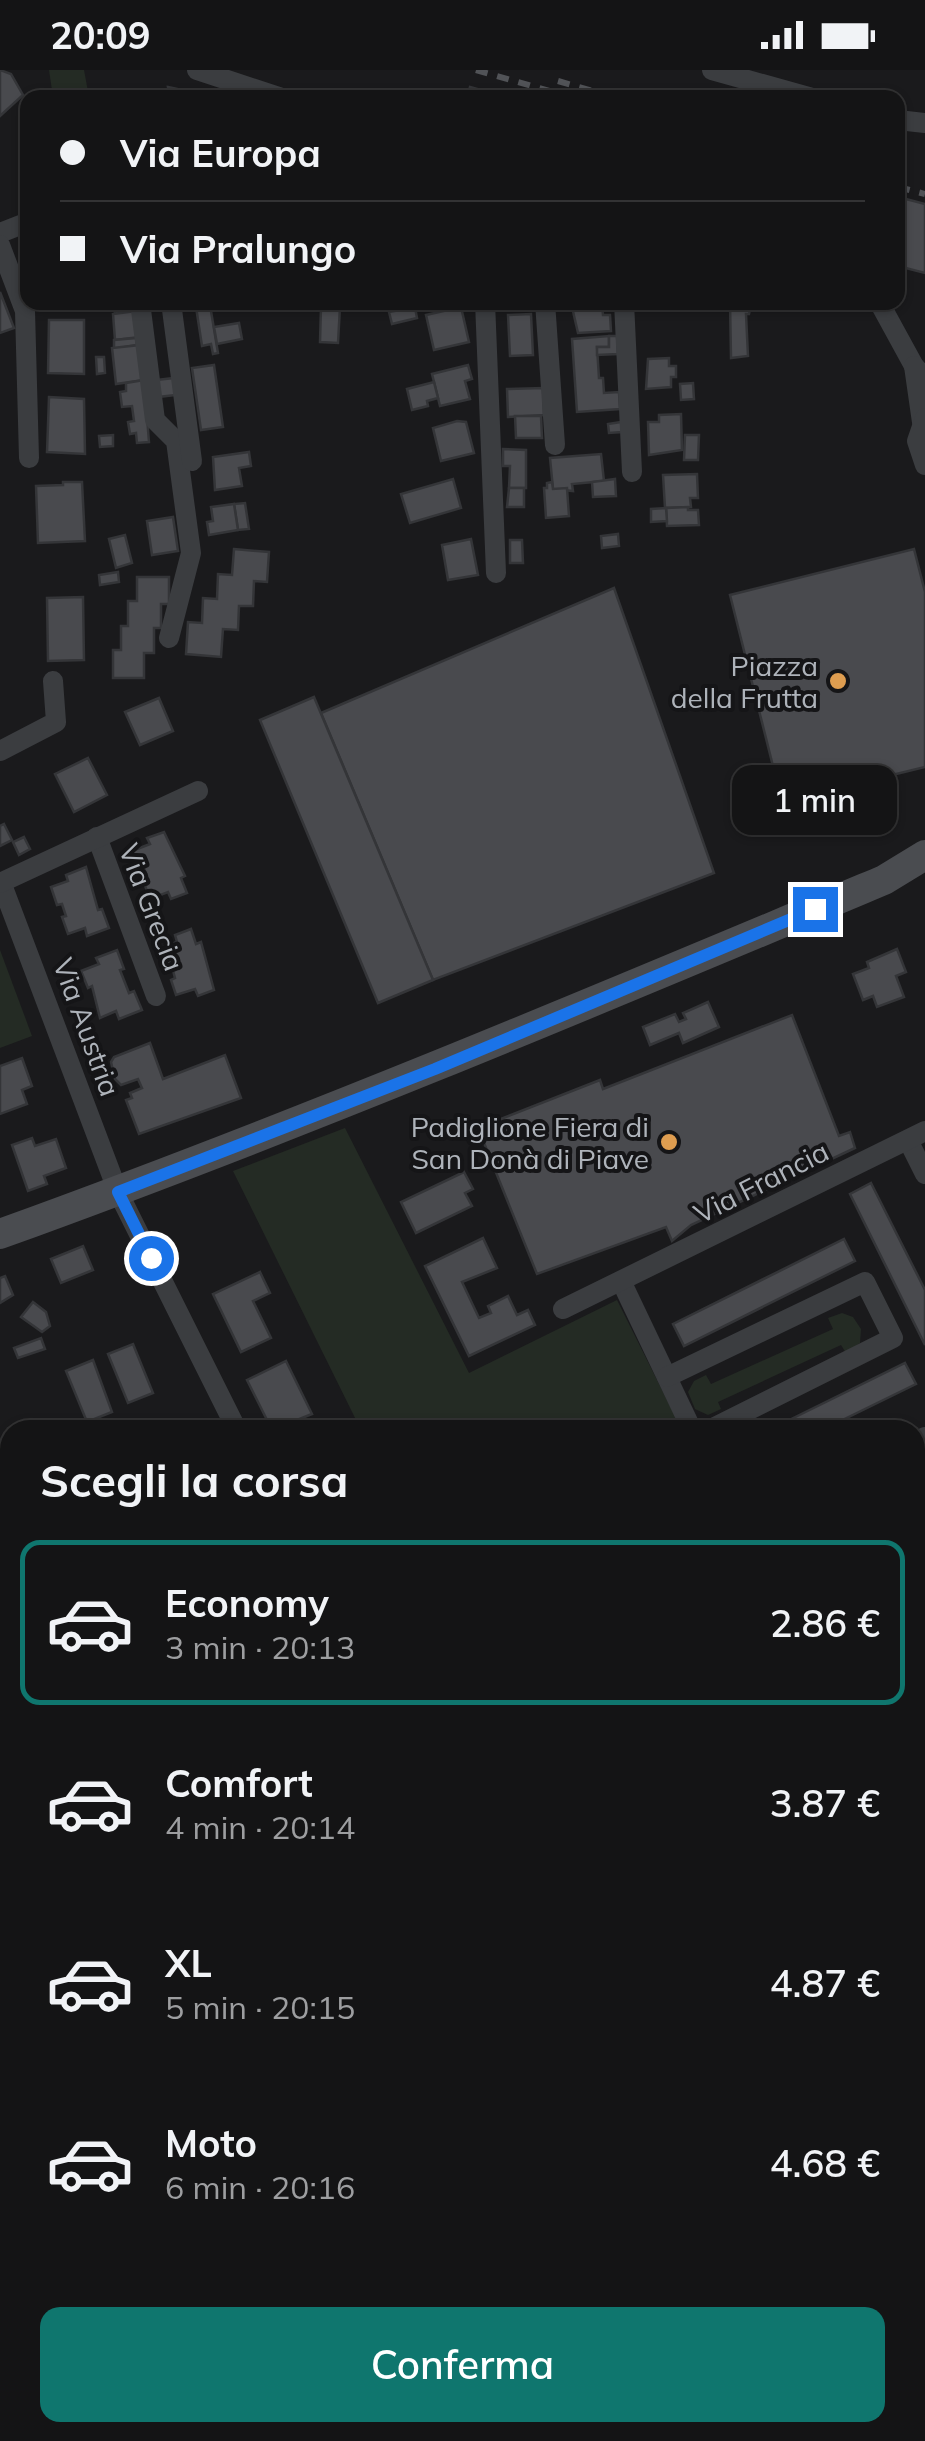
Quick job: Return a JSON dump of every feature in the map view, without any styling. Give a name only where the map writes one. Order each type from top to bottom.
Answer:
[{"type":"street","points":[[197,70],[258,90]]},
{"type":"street","points":[[712,70],[783,90]]},
{"type":"street","points":[[0,245],[20,298]]},
{"type":"street","points":[[25,310],[29,458]]},
{"type":"street","points":[[141,310],[156,420],[176,442],[191,553],[169,638]]},
{"type":"street","points":[[172,310],[196,493]]},
{"type":"street","points":[[486,310],[496,573]]},
{"type":"street","points":[[546,310],[555,446]]},
{"type":"street","points":[[624,310],[632,472]]},
{"type":"street","points":[[884,310],[919,372],[924,420],[916,445],[925,465]]},
{"type":"street","points":[[0,751],[56,722],[53,682]]},
{"type":"street","points":[[1,882],[198,791]]},
{"type":"street","name":"Via Grecia","points":[[97,837],[156,996]]},
{"type":"street","points":[[0,1234],[435,1069],[884,880],[925,855]]},
{"type":"street","name":"Via Austria","points":[[1,882],[118,1192],[233,1420]]},
{"type":"street","points":[[917,1135],[925,1174]]},
{"type":"street","name":"Via Francia","points":[[563,1309],[917,1135]]},
{"type":"street","points":[[667,1377],[865,1282],[893,1338],[729,1420]]},
{"type":"street","points":[[622,1283],[687,1420]]},
{"type":"shaded area","points":[[49,70],[84,70],[88,90],[52,90]]},
{"type":"shaded area","points":[[0,950],[32,1036],[0,1048]]},
{"type":"shaded area","points":[[345,1128],[469,1373],[617,1300],[677,1420],[356,1420],[233,1171]]},
{"type":"shaded area","points":[[842,1313],[853,1317],[861,1329],[860,1343],[846,1353],[841,1345],[718,1402],[721,1409],[708,1415],[695,1409],[688,1392],[694,1381],[706,1375],[711,1384],[833,1329],[828,1318]]},
{"type":"building","points":[[0,70],[11,74],[20,90],[20,98],[0,116]]},
{"type":"building","points":[[906,199],[925,204],[925,273],[905,268]]},
{"type":"building","points":[[0,292],[14,328],[0,333]]},
{"type":"building","points":[[196,310],[211,310],[218,353],[213,354],[211,344],[202,346]]},
{"type":"building","points":[[321,310],[340,310],[338,343],[320,342]]},
{"type":"building","points":[[416,310],[417,318],[392,324],[389,312]]},
{"type":"building","points":[[462,310],[469,342],[434,350],[426,315]]},
{"type":"building","points":[[573,310],[602,310],[603,315],[610,315],[611,331],[578,333]]},
{"type":"building","points":[[730,310],[750,310],[746,314],[748,356],[731,358]]},
{"type":"building","points":[[136,311],[140,337],[115,340],[113,314]]},
{"type":"building","points":[[531,314],[533,355],[510,356],[508,315]]},
{"type":"building","points":[[49,320],[84,320],[84,374],[48,373]]},
{"type":"building","points":[[239,323],[242,339],[217,344],[214,327]]},
{"type":"building","points":[[609,336],[609,347],[597,347],[599,378],[603,378],[604,393],[619,392],[620,409],[577,412],[572,339]]},
{"type":"building","points":[[609,336],[617,336],[618,354],[597,355],[597,347],[609,347]]},
{"type":"building","points":[[136,338],[137,345],[114,349],[114,340]]},
{"type":"building","points":[[140,345],[144,380],[116,384],[112,348]]},
{"type":"building","points":[[96,357],[104,357],[105,373],[97,374]]},
{"type":"building","points":[[669,358],[669,366],[676,366],[671,387],[646,389],[648,359]]},
{"type":"building","points":[[214,365],[223,427],[201,430],[192,368]]},
{"type":"building","points":[[468,365],[472,379],[465,381],[470,399],[440,406],[432,374]]},
{"type":"building","points":[[174,378],[176,395],[158,397],[156,380]]},
{"type":"building","points":[[144,380],[149,442],[137,443],[136,433],[130,434],[128,422],[134,421],[132,406],[122,407],[120,392],[126,391],[126,383]]},
{"type":"building","points":[[434,382],[438,398],[427,401],[428,406],[412,410],[407,389]]},
{"type":"building","points":[[693,383],[694,399],[681,400],[680,384]]},
{"type":"building","points":[[543,388],[544,415],[508,417],[507,389]]},
{"type":"building","points":[[49,397],[84,399],[85,454],[47,452]]},
{"type":"building","points":[[681,414],[682,450],[649,455],[648,422],[659,422],[659,415]]},
{"type":"building","points":[[515,416],[541,416],[542,438],[516,438]]},
{"type":"building","points":[[466,422],[474,453],[441,461],[433,428]]},
{"type":"building","points":[[621,422],[622,432],[609,433],[608,424]]},
{"type":"building","points":[[113,435],[113,446],[100,447],[99,436]]},
{"type":"building","points":[[685,435],[699,435],[698,460],[684,460]]},
{"type":"building","points":[[503,449],[526,450],[526,488],[509,488],[510,466],[503,466]]},
{"type":"building","points":[[249,452],[251,466],[239,468],[242,486],[215,490],[213,457]]},
{"type":"building","points":[[601,454],[604,481],[572,484],[573,491],[553,489],[550,458]]},
{"type":"building","points":[[697,474],[698,498],[690,498],[691,507],[665,508],[663,475]]},
{"type":"building","points":[[453,479],[461,508],[410,523],[401,494]]},
{"type":"building","points":[[615,479],[616,496],[593,497],[592,482]]},
{"type":"building","points":[[82,482],[85,541],[38,543],[36,486]]},
{"type":"building","points":[[552,482],[553,489],[567,488],[569,516],[546,518],[544,488]]},
{"type":"building","points":[[509,488],[524,488],[524,507],[507,507]]},
{"type":"building","points":[[245,503],[249,529],[238,530],[234,504]]},
{"type":"building","points":[[234,504],[238,530],[209,535],[211,507]]},
{"type":"building","points":[[666,508],[698,510],[699,525],[667,526]]},
{"type":"building","points":[[666,508],[667,521],[651,522],[651,509]]},
{"type":"building","points":[[173,517],[178,551],[152,555],[147,521]]},
{"type":"building","points":[[618,534],[619,546],[602,548],[601,536]]},
{"type":"building","points":[[125,535],[132,563],[116,568],[109,539]]},
{"type":"building","points":[[471,539],[478,575],[448,580],[442,545]]},
{"type":"building","points":[[510,540],[522,540],[523,563],[510,563]]},
{"type":"building","points":[[234,549],[269,552],[267,582],[254,581],[253,606],[239,606],[238,630],[223,629],[221,657],[186,654],[188,622],[202,623],[203,598],[217,599],[218,574],[232,575]]},
{"type":"building","name":"Piazza della Frutta","points":[[914,549],[925,592],[925,767],[782,802],[730,595]]},
{"type":"building","points":[[118,572],[119,582],[100,585],[99,575]]},
{"type":"building","points":[[137,577],[169,577],[169,604],[161,604],[161,628],[154,628],[154,653],[144,653],[144,678],[113,678],[113,650],[121,650],[121,626],[128,626],[128,601],[137,601]]},
{"type":"building","points":[[614,588],[714,873],[433,980],[321,713]]},
{"type":"building","points":[[83,597],[84,660],[48,661],[47,598]]},
{"type":"building","points":[[314,697],[433,980],[378,1003],[260,720]]},
{"type":"building","points":[[159,698],[173,731],[140,745],[125,712]]},
{"type":"building","points":[[88,758],[107,795],[74,812],[55,774]]},
{"type":"building","points":[[4,824],[12,840],[0,846],[0,826]]},
{"type":"building","points":[[164,832],[185,876],[181,878],[187,893],[171,899],[168,892],[150,899],[144,883],[149,881],[143,866],[138,868],[132,851],[150,844],[147,838]]},
{"type":"building","points":[[24,837],[30,849],[19,855],[13,842]]},
{"type":"building","points":[[86,867],[98,910],[102,909],[109,928],[87,936],[85,928],[68,934],[62,904],[57,905],[51,887],[68,881],[66,875]]},
{"type":"building","points":[[191,929],[196,944],[201,942],[214,990],[198,996],[195,989],[176,995],[171,963],[165,965],[159,948],[177,942],[175,935]]},
{"type":"building","points":[[897,949],[906,972],[896,976],[904,997],[877,1007],[873,996],[863,1000],[853,974],[869,968],[867,962]]},
{"type":"building","points":[[117,950],[129,993],[134,991],[142,1010],[119,1019],[116,1011],[100,1018],[92,986],[88,988],[81,971],[99,964],[96,958]]},
{"type":"building","points":[[708,1002],[719,1027],[683,1043],[679,1033],[650,1045],[643,1027],[675,1014],[679,1022],[686,1019],[683,1013]]},
{"type":"building","name":"Padiglione Fiera di San Donà di Piave","points":[[792,1015],[839,1136],[850,1132],[855,1148],[691,1225],[672,1241],[666,1227],[537,1274],[478,1128],[600,1080],[603,1089]]},
{"type":"building","points":[[150,1043],[163,1079],[225,1055],[241,1098],[139,1134],[126,1100],[132,1098],[130,1093],[142,1088],[138,1079],[121,1085],[115,1079],[111,1062],[114,1057]]},
{"type":"building","points":[[22,1058],[32,1086],[22,1090],[27,1104],[0,1114],[0,1066]]},
{"type":"building","points":[[32,1138],[35,1146],[56,1139],[66,1168],[44,1176],[47,1184],[28,1191],[12,1145]]},
{"type":"building","points":[[464,1172],[473,1189],[465,1193],[472,1206],[416,1233],[401,1202]]},
{"type":"building","points":[[871,1183],[925,1290],[925,1345],[850,1194]]},
{"type":"building","points":[[483,1238],[497,1268],[462,1282],[479,1318],[491,1313],[488,1306],[508,1296],[517,1315],[528,1310],[535,1325],[469,1356],[425,1266]]},
{"type":"building","points":[[844,1239],[855,1261],[684,1346],[673,1324]]},
{"type":"building","points":[[83,1246],[93,1270],[61,1283],[51,1259]]},
{"type":"building","points":[[260,1272],[270,1293],[253,1301],[271,1338],[241,1352],[213,1294]]},
{"type":"building","points":[[5,1276],[13,1295],[0,1303],[0,1278]]},
{"type":"building","points":[[33,1302],[46,1312],[50,1326],[42,1332],[21,1317]]},
{"type":"building","points":[[41,1338],[45,1349],[18,1358],[14,1348]]},
{"type":"building","points":[[133,1344],[153,1393],[128,1403],[108,1354]]},
{"type":"building","points":[[93,1360],[112,1412],[86,1420],[66,1371]]},
{"type":"building","points":[[286,1361],[312,1414],[297,1420],[267,1420],[247,1380]]},
{"type":"building","points":[[905,1363],[916,1384],[842,1420],[789,1420]]},
{"type":"railway","points":[[476,70],[546,90]]},
{"type":"railway","points":[[558,81],[589,90]]},
{"type":"railway","points":[[905,189],[925,194]]},
{"type":"place","name":"Piazza della Frutta","points":[[838,681]]},
{"type":"place","name":"Padiglione Fiera di San Donà di Piave","points":[[669,1142]]},
{"type":"route","points":[[151,1258],[118,1192],[435,1069],[815,909]]}]
